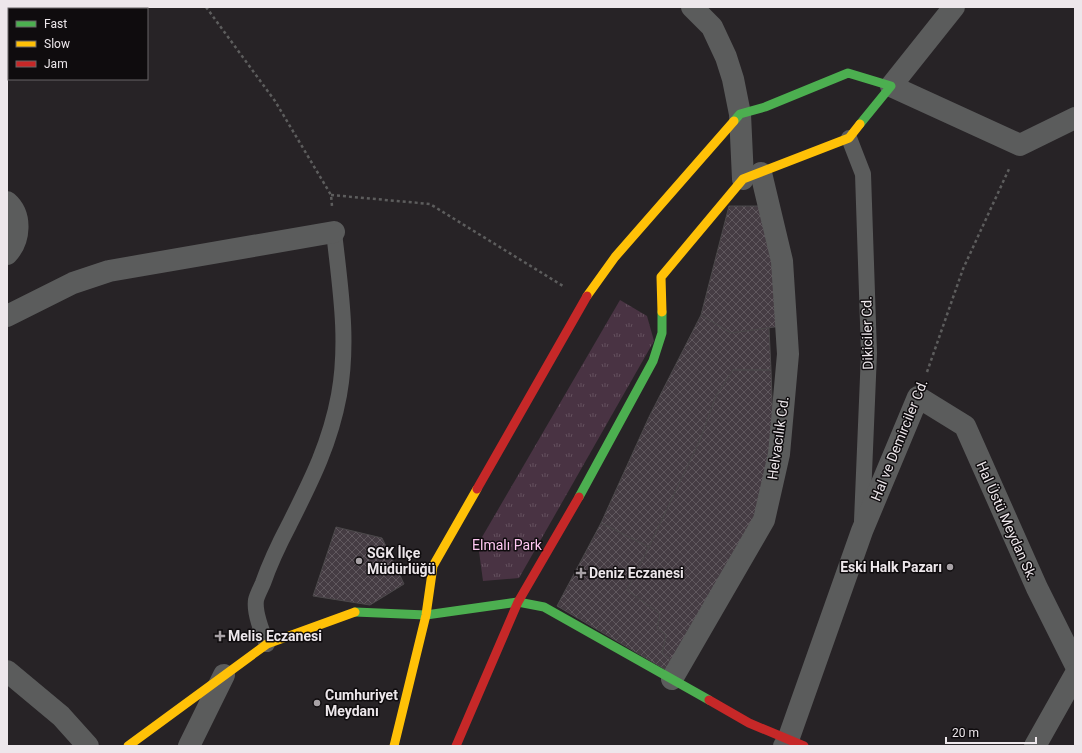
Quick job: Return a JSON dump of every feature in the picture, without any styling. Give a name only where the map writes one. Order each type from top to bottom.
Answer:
[{"type":"street","name":"Helvacılık Cd.","points":[[672,679],[764,520],[779,454],[788,354],[782,261],[752,176],[733,79],[726,57],[712,27],[692,7]]},
{"type":"street","points":[[456,746],[518,602],[582,492],[653,360],[662,333],[661,277],[752,176],[849,138],[954,7]]},
{"type":"street","points":[[394,746],[426,615],[433,566],[584,300],[615,257],[740,114],[765,107],[848,73],[891,86],[1020,145],[1075,118]]},
{"type":"street","points":[[7,202],[12,206],[15,214],[18,232],[15,242],[7,254]]},
{"type":"street","points":[[7,316],[73,283],[109,271],[334,232]]},
{"type":"street","name":"Hal ve Demirciler Cd.","points":[[792,744],[862,531],[918,397]]},
{"type":"street","name":"Hal Üstü Meydan Sk.","points":[[918,397],[965,426],[1037,588],[1075,664]]},
{"type":"street","points":[[128,746],[267,644],[352,612],[426,615],[518,602],[544,607],[749,723],[792,744]]},
{"type":"street","points":[[7,670],[61,716],[88,746]]},
{"type":"street","points":[[189,746],[224,675]]},
{"type":"street","points":[[1035,746],[1075,675]]},
{"type":"lane","name":"Dikiciler Cd.","points":[[849,138],[863,174],[869,353],[862,531]]},
{"type":"lane","points":[[267,644],[259,623],[256,601],[273,557],[314,475],[325,449],[339,394],[343,363],[344,332],[334,232]]},
{"type":"path","points":[[206,7],[275,101],[331,195],[334,232]]},
{"type":"path","name":"Hal ve Demirciler Cd.","points":[[918,397],[962,269],[1020,145]]},
{"type":"path","points":[[331,195],[430,204],[584,300]]},
{"type":"green space","name":"Elmalı Park","points":[[620,300],[647,316],[654,341],[519,578],[483,581],[478,544]]},
{"type":"building","points":[[729,206],[759,206],[770,253],[782,326],[731,333],[701,315]]},
{"type":"building","points":[[701,315],[731,333],[769,328],[771,370],[733,370],[716,396],[700,440],[649,547],[601,523],[649,417]]},
{"type":"building","points":[[733,370],[771,370],[773,426],[758,519],[679,666],[662,653],[666,635],[657,628],[660,614],[627,590],[700,440],[716,396]]},
{"type":"building","points":[[601,523],[649,547],[627,590],[660,614],[657,628],[666,635],[662,653],[674,662],[668,671],[557,606]]},
{"type":"building","name":"SGK İlçe Müdürlüğü","points":[[336,527],[382,538],[404,584],[370,605],[313,596]]},
{"type":"traffic: fast","points":[[734,121],[740,114],[765,107],[848,73],[891,86],[860,124]]},
{"type":"traffic: fast","points":[[579,497],[653,361],[662,333],[662,312]]},
{"type":"traffic: fast","points":[[355,612],[426,615],[518,602],[544,607],[709,700]]},
{"type":"traffic: slow","points":[[587,296],[615,257],[734,121]]},
{"type":"traffic: slow","points":[[662,312],[661,277],[743,179],[849,138],[860,124]]},
{"type":"traffic: slow","points":[[394,746],[426,615],[433,566],[477,489]]},
{"type":"traffic: slow","points":[[128,746],[267,644],[355,612]]},
{"type":"traffic: jam","points":[[477,489],[587,296]]},
{"type":"traffic: jam","points":[[456,746],[518,602],[579,497]]},
{"type":"traffic: jam","points":[[709,700],[749,723],[804,746]]},
{"type":"place","name":"SGK İlçe Müdürlüğü","points":[[359,561]]},
{"type":"place","name":"Eski Halk Pazarı","points":[[950,567]]},
{"type":"place","name":"Deniz Eczanesi","points":[[581,573]]},
{"type":"place","name":"Melis Eczanesi","points":[[220,636]]},
{"type":"place","name":"Cumhuriyet Meydanı","points":[[317,703]]}]
